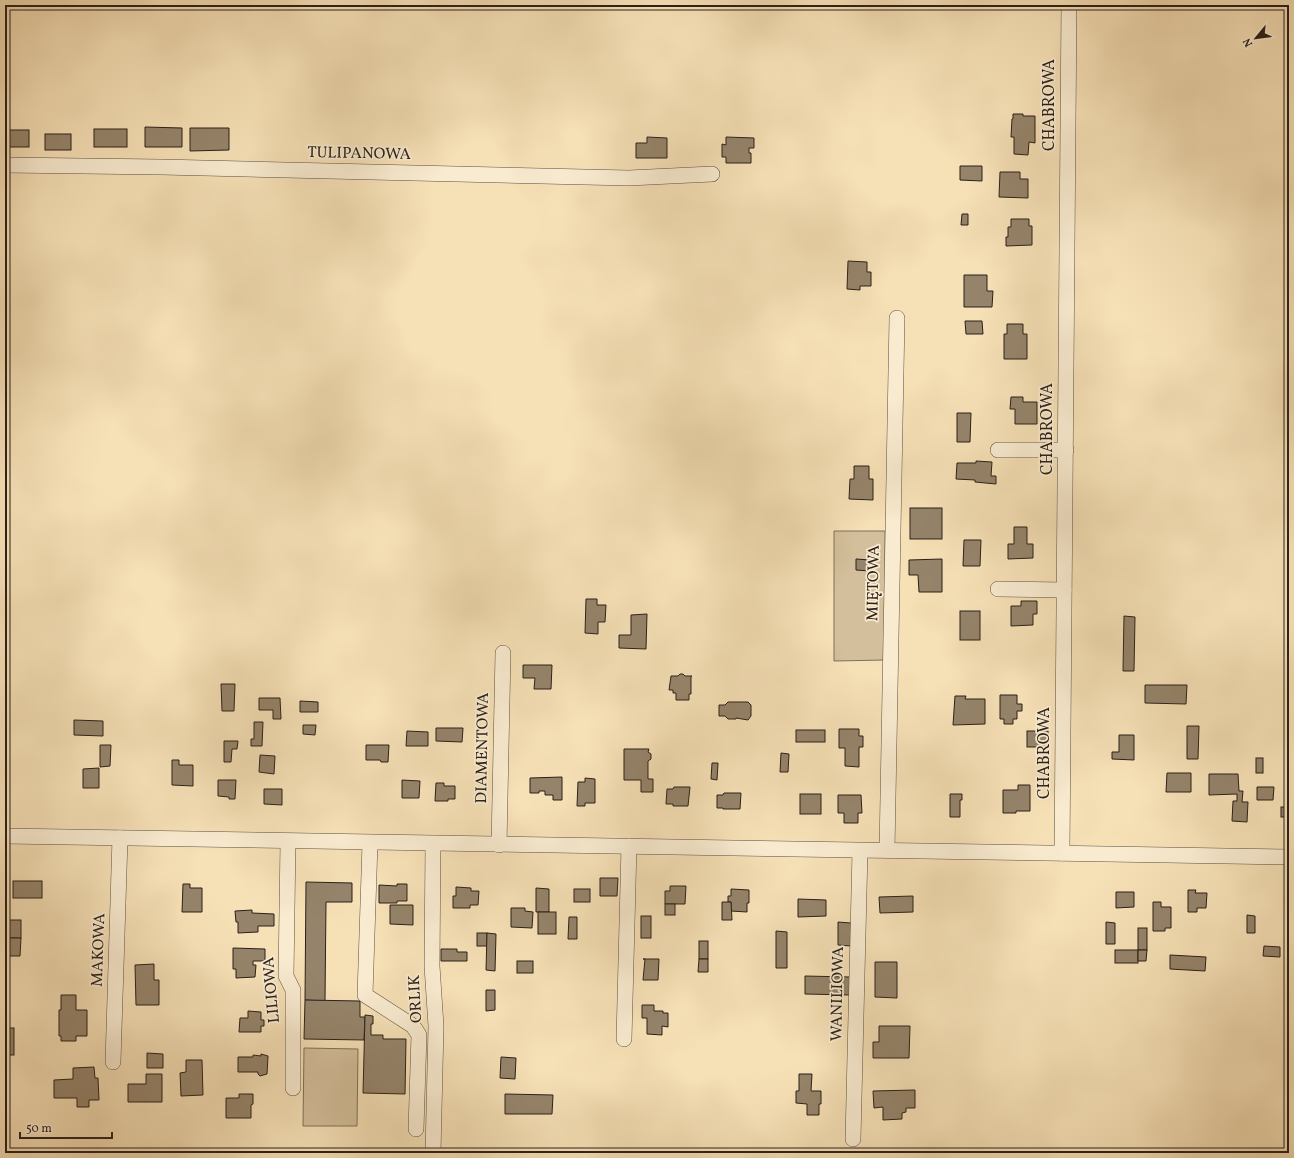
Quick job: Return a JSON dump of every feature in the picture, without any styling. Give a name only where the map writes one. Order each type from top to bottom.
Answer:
[{"type":"street","name":"CHABROWA","points":[[1062,853],[1069,5]]},
{"type":"street","name":"TULIPANOWA","points":[[5,165],[161,167],[629,178],[712,174]]},
{"type":"street","name":"MIĘTOWA","points":[[888,850],[897,318]]},
{"type":"street","points":[[998,450],[1066,450]]},
{"type":"street","points":[[998,589],[1064,590]]},
{"type":"street","name":"DIAMENTOWA","points":[[499,845],[503,653]]},
{"type":"street","points":[[5,836],[288,842],[1289,857]]},
{"type":"street","name":"MAKOWA","points":[[113,1062],[120,838]]},
{"type":"street","name":"LILIOWA","points":[[288,842],[286,976],[293,990],[293,1088]]},
{"type":"street","points":[[370,843],[365,994],[413,1026],[419,1035],[416,1129]]},
{"type":"street","name":"ORLIK","points":[[433,844],[432,966],[436,1026],[433,1153]]},
{"type":"street","points":[[624,1039],[629,846]]},
{"type":"street","name":"WANILIOWA","points":[[853,1139],[860,850]]},
{"type":"shaded area","points":[[834,531],[885,531],[886,660],[834,661]]},
{"type":"shaded area","points":[[304,1048],[358,1049],[357,1126],[303,1126]]},
{"type":"building","points":[[1013,114],[1035,116],[1035,143],[1029,142],[1028,155],[1014,154],[1014,137],[1011,137]]},
{"type":"building","points":[[145,127],[182,128],[182,147],[145,147]]},
{"type":"building","points":[[190,128],[229,128],[229,150],[190,151]]},
{"type":"building","points":[[94,129],[127,129],[127,147],[94,147]]},
{"type":"building","points":[[5,130],[29,130],[29,147],[5,147]]},
{"type":"building","points":[[45,134],[71,134],[71,150],[45,150]]},
{"type":"building","points":[[647,137],[667,138],[667,158],[636,158],[636,143],[647,143]]},
{"type":"building","points":[[726,137],[754,138],[754,148],[749,148],[749,153],[751,153],[751,163],[726,163],[726,157],[722,157],[722,144],[726,145]]},
{"type":"building","points":[[960,166],[982,166],[982,181],[960,180]]},
{"type":"building","points":[[1000,172],[1020,172],[1020,179],[1028,179],[1028,198],[999,197]]},
{"type":"building","points":[[962,214],[968,214],[968,225],[961,225]]},
{"type":"building","points":[[1011,219],[1029,219],[1029,226],[1032,226],[1032,245],[1006,246],[1006,237],[1008,237],[1008,227],[1011,227]]},
{"type":"building","points":[[848,261],[867,262],[867,272],[871,272],[871,286],[860,286],[860,290],[847,289]]},
{"type":"building","points":[[964,275],[987,275],[987,291],[993,291],[992,307],[964,307]]},
{"type":"building","points":[[965,321],[982,321],[983,334],[966,334]]},
{"type":"building","points":[[1007,324],[1023,324],[1023,334],[1027,334],[1027,359],[1004,359],[1004,334],[1007,334]]},
{"type":"building","points":[[1011,397],[1023,397],[1023,402],[1037,402],[1037,424],[1015,424],[1015,409],[1010,409]]},
{"type":"building","points":[[957,413],[971,413],[970,442],[957,442]]},
{"type":"building","points":[[976,461],[992,462],[991,476],[996,476],[996,484],[975,482],[975,480],[956,479],[957,463],[976,463]]},
{"type":"building","points":[[854,466],[869,466],[869,479],[873,479],[873,500],[849,499],[850,479],[854,479]]},
{"type":"building","points":[[910,508],[942,508],[942,539],[910,539]]},
{"type":"building","points":[[1014,527],[1027,527],[1027,544],[1033,544],[1033,558],[1008,559],[1008,544],[1014,544]]},
{"type":"building","points":[[964,540],[981,540],[980,566],[963,566]]},
{"type":"building","points":[[856,559],[870,560],[870,571],[856,570]]},
{"type":"building","points":[[942,559],[942,592],[919,592],[918,575],[909,575],[909,560]]},
{"type":"building","points":[[586,599],[597,599],[597,605],[606,605],[605,622],[598,622],[598,634],[585,633]]},
{"type":"building","points":[[1021,601],[1037,601],[1037,614],[1033,614],[1033,625],[1011,626],[1011,606],[1021,606]]},
{"type":"building","points":[[960,611],[980,611],[980,640],[960,640]]},
{"type":"building","points":[[647,614],[646,649],[619,648],[619,635],[631,635],[631,615]]},
{"type":"building","points":[[1124,616],[1135,617],[1134,671],[1123,671]]},
{"type":"building","points":[[523,665],[552,665],[551,689],[534,689],[535,678],[523,678]]},
{"type":"building","points":[[680,674],[692,676],[691,694],[689,694],[689,700],[676,700],[676,693],[673,693],[673,690],[669,690],[671,676],[678,676]]},
{"type":"building","points":[[221,684],[235,684],[234,711],[222,711]]},
{"type":"building","points":[[1145,685],[1187,685],[1186,704],[1145,703]]},
{"type":"building","points":[[1000,695],[1017,695],[1017,704],[1022,704],[1022,711],[1017,711],[1017,719],[1013,719],[1013,724],[1004,724],[1004,719],[1000,719]]},
{"type":"building","points":[[955,696],[966,696],[965,699],[985,699],[985,724],[953,725]]},
{"type":"building","points":[[259,698],[280,698],[281,719],[273,719],[273,710],[259,710]]},
{"type":"building","points":[[300,701],[318,702],[318,712],[300,712]]},
{"type":"building","points":[[728,702],[748,702],[751,705],[751,716],[748,720],[736,718],[728,719],[725,716],[719,716],[719,705],[725,705]]},
{"type":"building","points":[[74,720],[103,721],[103,736],[74,735]]},
{"type":"building","points":[[254,722],[263,722],[262,746],[251,746],[251,739],[254,739]]},
{"type":"building","points":[[303,725],[316,725],[315,735],[303,734]]},
{"type":"building","points":[[1187,726],[1199,726],[1198,759],[1187,759]]},
{"type":"building","points":[[436,728],[463,728],[462,742],[436,741]]},
{"type":"building","points":[[839,729],[859,729],[859,736],[863,736],[863,747],[859,747],[859,767],[845,766],[845,748],[839,748]]},
{"type":"building","points":[[796,730],[825,730],[825,742],[796,742]]},
{"type":"building","points":[[407,731],[428,732],[428,746],[406,746]]},
{"type":"building","points":[[1027,731],[1048,731],[1048,747],[1027,747]]},
{"type":"building","points":[[1119,735],[1134,735],[1134,760],[1112,759],[1112,752],[1119,752]]},
{"type":"building","points":[[224,741],[238,741],[237,749],[232,749],[231,762],[224,762]]},
{"type":"building","points":[[100,745],[111,745],[110,766],[100,767]]},
{"type":"building","points":[[366,745],[389,745],[388,762],[381,762],[380,760],[366,760]]},
{"type":"building","points":[[624,749],[649,749],[648,752],[651,754],[651,759],[648,761],[648,779],[653,779],[653,792],[641,792],[641,780],[624,780]]},
{"type":"building","points":[[781,753],[789,754],[788,772],[780,772]]},
{"type":"building","points":[[260,755],[275,756],[274,774],[259,772]]},
{"type":"building","points":[[1256,758],[1263,758],[1263,773],[1256,773]]},
{"type":"building","points":[[172,760],[179,760],[179,765],[193,765],[193,786],[172,785]]},
{"type":"building","points":[[712,763],[718,763],[717,780],[711,779]]},
{"type":"building","points":[[99,768],[99,788],[83,788],[83,769]]},
{"type":"building","points":[[1167,773],[1191,773],[1191,792],[1166,792]]},
{"type":"building","points":[[1209,774],[1238,774],[1239,791],[1243,791],[1242,802],[1248,802],[1247,822],[1232,821],[1233,801],[1237,801],[1237,794],[1209,795]]},
{"type":"building","points":[[562,777],[562,800],[553,800],[553,795],[545,795],[545,791],[530,793],[530,778]]},
{"type":"building","points":[[585,778],[595,779],[595,803],[585,803],[585,806],[577,806],[578,782],[585,782]]},
{"type":"building","points":[[218,780],[236,780],[235,799],[218,796]]},
{"type":"building","points":[[402,780],[420,781],[419,798],[402,798]]},
{"type":"building","points":[[436,783],[444,783],[444,786],[455,786],[455,799],[448,799],[448,801],[435,801]]},
{"type":"building","points":[[1018,785],[1030,785],[1030,811],[1003,813],[1003,790],[1018,790]]},
{"type":"building","points":[[674,787],[690,787],[688,806],[673,806],[673,804],[666,804],[667,789],[673,789]]},
{"type":"building","points":[[1257,787],[1274,787],[1273,800],[1257,800]]},
{"type":"building","points":[[264,789],[282,789],[282,805],[264,804]]},
{"type":"building","points":[[724,793],[741,793],[740,809],[717,808],[717,795],[723,795]]},
{"type":"building","points":[[800,794],[821,794],[821,814],[800,814]]},
{"type":"building","points":[[950,794],[962,794],[962,800],[960,800],[960,817],[950,817]]},
{"type":"building","points":[[838,795],[861,795],[862,813],[858,813],[858,823],[844,823],[844,813],[838,813]]},
{"type":"building","points":[[1281,807],[1289,807],[1289,817],[1281,817]]},
{"type":"building","points":[[600,878],[618,878],[617,896],[600,896]]},
{"type":"building","points":[[13,881],[42,881],[42,898],[13,898]]},
{"type":"building","points":[[306,882],[352,883],[352,902],[326,902],[325,1001],[305,1000]]},
{"type":"building","points":[[183,884],[190,884],[190,888],[202,888],[202,912],[182,912]]},
{"type":"building","points":[[397,884],[407,884],[407,901],[397,901],[397,903],[379,903],[379,885],[397,886]]},
{"type":"building","points":[[670,886],[686,886],[685,904],[665,904],[665,891],[670,891]]},
{"type":"building","points":[[456,887],[471,888],[471,891],[479,891],[478,905],[470,905],[470,908],[453,908],[453,896],[456,896]]},
{"type":"building","points":[[536,888],[549,889],[549,912],[536,912]]},
{"type":"building","points":[[574,889],[590,889],[590,902],[574,902]]},
{"type":"building","points":[[731,889],[749,890],[747,912],[731,911],[731,902],[728,902],[728,896],[731,896]]},
{"type":"building","points":[[1188,890],[1196,890],[1195,893],[1207,893],[1206,908],[1197,908],[1197,912],[1188,912]]},
{"type":"building","points":[[1116,892],[1134,892],[1134,907],[1116,908]]},
{"type":"building","points":[[913,896],[913,912],[880,913],[879,897]]},
{"type":"building","points":[[798,899],[826,900],[826,916],[798,917]]},
{"type":"building","points":[[722,902],[731,902],[732,920],[722,920]]},
{"type":"building","points":[[1153,902],[1161,902],[1161,907],[1171,907],[1171,928],[1165,928],[1165,931],[1153,931]]},
{"type":"building","points":[[665,904],[675,904],[675,915],[665,915]]},
{"type":"building","points":[[390,905],[413,905],[413,925],[390,924]]},
{"type":"building","points":[[511,908],[525,908],[525,911],[533,912],[532,928],[511,927]]},
{"type":"building","points":[[252,910],[252,913],[274,914],[274,926],[258,926],[258,932],[238,933],[238,922],[236,922],[235,911]]},
{"type":"building","points":[[538,912],[556,912],[556,934],[538,934]]},
{"type":"building","points":[[1247,915],[1255,916],[1255,933],[1247,933]]},
{"type":"building","points":[[641,916],[651,916],[651,938],[641,938]]},
{"type":"building","points":[[569,917],[577,917],[577,939],[568,939]]},
{"type":"building","points":[[5,920],[21,920],[21,938],[5,938]]},
{"type":"building","points":[[838,922],[851,923],[851,946],[838,945]]},
{"type":"building","points":[[1106,922],[1115,923],[1115,944],[1106,944]]},
{"type":"building","points":[[1138,928],[1147,928],[1147,950],[1138,950]]},
{"type":"building","points":[[776,931],[787,932],[787,968],[776,968]]},
{"type":"building","points":[[477,933],[487,933],[487,946],[477,946]]},
{"type":"building","points":[[487,933],[496,934],[495,971],[486,970]]},
{"type":"building","points":[[5,938],[21,938],[20,956],[5,956]]},
{"type":"building","points":[[699,941],[708,941],[708,959],[699,959]]},
{"type":"building","points":[[1264,946],[1280,947],[1280,957],[1263,956]]},
{"type":"building","points":[[233,948],[265,949],[265,961],[253,961],[253,965],[256,965],[255,977],[236,978],[236,969],[233,969]]},
{"type":"building","points":[[441,949],[457,949],[457,952],[467,952],[467,961],[441,961]]},
{"type":"building","points":[[1115,950],[1138,950],[1138,963],[1115,963]]},
{"type":"building","points":[[1138,950],[1147,950],[1146,961],[1138,961]]},
{"type":"building","points":[[1170,955],[1206,957],[1205,971],[1170,969]]},
{"type":"building","points":[[645,959],[659,959],[658,980],[643,980]]},
{"type":"building","points":[[699,959],[708,959],[708,972],[698,972]]},
{"type":"building","points":[[517,961],[533,961],[533,973],[517,973]]},
{"type":"building","points":[[875,962],[897,962],[897,998],[875,997]]},
{"type":"building","points":[[154,964],[154,980],[159,980],[159,1005],[136,1005],[135,965]]},
{"type":"building","points":[[805,976],[850,977],[850,995],[805,994]]},
{"type":"building","points":[[486,990],[495,990],[495,1010],[486,1011]]},
{"type":"building","points":[[61,995],[76,995],[76,1010],[87,1010],[87,1036],[76,1036],[76,1041],[61,1041],[61,1036],[59,1036],[59,1010],[61,1010]]},
{"type":"building","points":[[305,1000],[360,1001],[360,1017],[365,1017],[364,1040],[304,1039]]},
{"type":"building","points":[[642,1005],[654,1005],[654,1011],[663,1011],[663,1013],[668,1013],[668,1027],[662,1026],[662,1035],[647,1034],[647,1018],[642,1018]]},
{"type":"building","points":[[248,1011],[261,1012],[261,1020],[264,1020],[264,1026],[261,1026],[261,1032],[239,1032],[240,1018],[248,1018]]},
{"type":"building","points":[[365,1015],[373,1016],[371,1035],[383,1035],[383,1039],[406,1039],[405,1094],[363,1093]]},
{"type":"building","points":[[879,1026],[910,1026],[909,1058],[873,1058],[873,1042],[879,1042]]},
{"type":"building","points":[[5,1028],[14,1028],[14,1055],[5,1055]]},
{"type":"building","points":[[147,1053],[163,1054],[163,1068],[147,1068]]},
{"type":"building","points":[[261,1054],[268,1056],[267,1074],[260,1076],[258,1072],[238,1072],[238,1057],[253,1057],[253,1055],[261,1056]]},
{"type":"building","points":[[501,1057],[516,1058],[515,1079],[500,1078]]},
{"type":"building","points":[[186,1060],[202,1060],[203,1095],[181,1096],[180,1073],[186,1072]]},
{"type":"building","points":[[94,1067],[95,1078],[98,1078],[99,1100],[89,1100],[89,1107],[77,1107],[77,1098],[54,1098],[54,1080],[73,1079],[73,1068]]},
{"type":"building","points":[[146,1074],[162,1074],[162,1102],[128,1102],[128,1084],[146,1084]]},
{"type":"building","points":[[799,1074],[812,1074],[811,1091],[821,1091],[819,1115],[807,1115],[807,1104],[796,1103],[796,1091],[799,1091]]},
{"type":"building","points":[[915,1090],[915,1108],[906,1108],[906,1112],[902,1113],[902,1119],[883,1120],[883,1107],[874,1108],[873,1091]]},
{"type":"building","points":[[239,1094],[253,1094],[251,1118],[226,1118],[226,1098],[239,1098]]},
{"type":"building","points":[[505,1094],[553,1095],[552,1114],[505,1114]]}]
